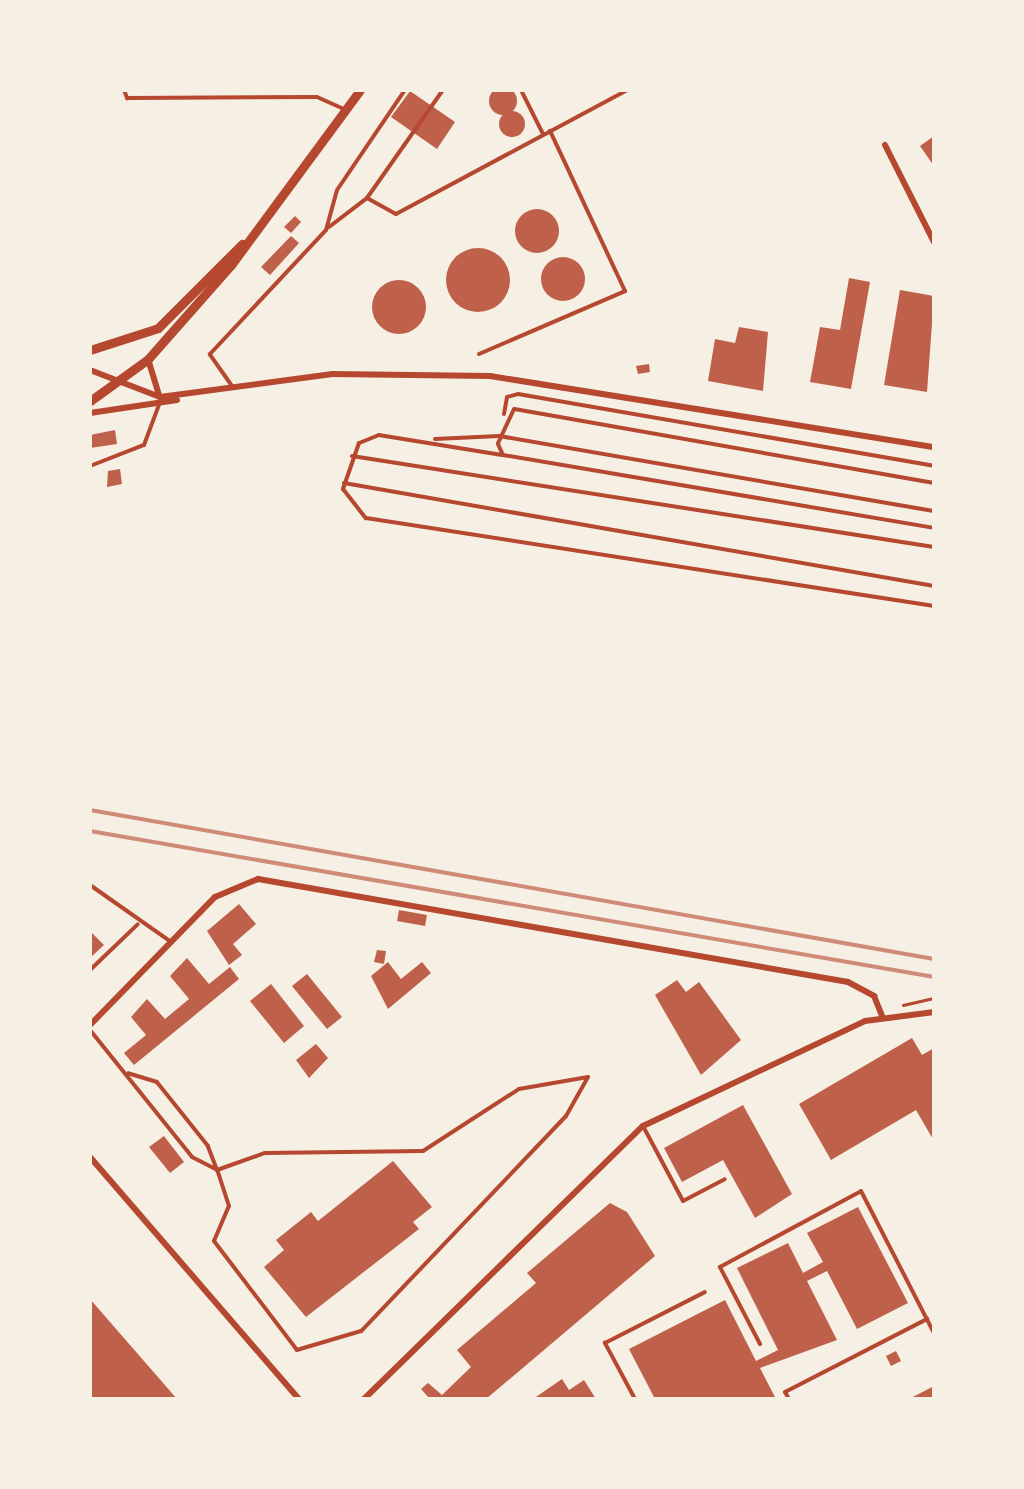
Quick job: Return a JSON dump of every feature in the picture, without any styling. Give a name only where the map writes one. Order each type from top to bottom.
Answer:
[{"type":"main road","points":[[90,401],[120,383],[148,359],[255,232],[360,90]]},
{"type":"main road","points":[[90,350],[158,328],[255,232]]},
{"type":"street","points":[[885,146],[934,242]]},
{"type":"street","points":[[148,359],[160,401]]},
{"type":"street","points":[[90,370],[160,401]]},
{"type":"street","points":[[90,413],[234,388],[373,372],[490,376],[934,448]]},
{"type":"street","points":[[90,1028],[171,942],[238,884],[302,883],[848,982],[874,996],[882,1016]]},
{"type":"street","points":[[364,1399],[643,1126],[882,1016],[934,1012]]},
{"type":"street","points":[[90,1157],[299,1399]]},
{"type":"lane","points":[[124,90],[127,98],[317,97],[346,110]]},
{"type":"lane","points":[[326,230],[336,190],[406,90]]},
{"type":"lane","points":[[234,388],[210,354],[326,230],[368,198],[444,90]]},
{"type":"lane","points":[[521,90],[543,134]]},
{"type":"lane","points":[[368,198],[396,214],[627,90]]},
{"type":"lane","points":[[480,354],[626,291],[550,130]]},
{"type":"lane","points":[[504,455],[499,436],[507,397],[518,394],[934,466]]},
{"type":"lane","points":[[90,466],[144,445],[160,401]]},
{"type":"lane","points":[[504,417],[514,409],[934,483]]},
{"type":"lane","points":[[934,510],[499,436],[430,439],[379,435],[352,456],[343,482],[347,504],[366,518],[934,606]]},
{"type":"lane","points":[[430,439],[934,528]]},
{"type":"lane","points":[[352,456],[934,546]]},
{"type":"lane","points":[[343,482],[934,586]]},
{"type":"lane","points":[[90,885],[138,924],[171,942]]},
{"type":"lane","points":[[90,970],[138,924]]},
{"type":"lane","points":[[90,1028],[192,1157],[217,1170],[265,1152],[423,1152],[519,1089],[588,1077],[566,1116],[361,1331],[297,1350],[214,1241],[230,1206],[217,1170],[157,1082],[128,1073]]},
{"type":"lane","points":[[643,1126],[683,1202],[726,1179]]},
{"type":"lane","points":[[760,1344],[720,1266],[861,1192],[934,1333]]},
{"type":"lane","points":[[635,1399],[606,1343],[705,1292]]},
{"type":"lane","points":[[789,1399],[785,1392],[927,1319]]},
{"type":"path","points":[[901,1012],[904,1002],[934,998]]},
{"type":"building","points":[[503,87],[513,91],[517,101],[513,111],[503,115],[493,111],[489,101],[493,91]]},
{"type":"building","points":[[410,91],[455,122],[437,149],[391,117]]},
{"type":"building","points":[[512,111],[522,114],[522,134],[512,137],[502,134],[499,124],[502,114]]},
{"type":"building","points":[[934,136],[934,166],[920,146]]},
{"type":"building","points":[[537,209],[553,215],[559,231],[553,247],[537,253],[521,247],[515,231],[521,215]]},
{"type":"building","points":[[295,216],[301,222],[291,233],[284,227]]},
{"type":"building","points":[[291,236],[299,243],[270,275],[261,267]]},
{"type":"building","points":[[478,248],[501,257],[510,280],[501,303],[478,312],[455,303],[446,280],[455,257]]},
{"type":"building","points":[[563,257],[578,264],[585,279],[578,294],[563,301],[548,294],[541,279],[548,264]]},
{"type":"building","points":[[849,278],[870,282],[851,389],[810,382],[820,327],[840,330]]},
{"type":"building","points":[[399,280],[418,288],[426,307],[418,326],[399,334],[380,326],[372,307],[380,288]]},
{"type":"building","points":[[900,290],[934,296],[927,392],[884,385]]},
{"type":"building","points":[[739,327],[768,332],[763,391],[708,381],[715,339],[735,343]]},
{"type":"building","points":[[649,364],[650,372],[638,374],[636,366]]},
{"type":"building","points":[[115,430],[117,444],[90,448],[90,435]]},
{"type":"building","points":[[120,469],[122,484],[107,487],[108,471]]},
{"type":"building","points":[[239,904],[256,924],[233,944],[242,955],[229,965],[207,931]]},
{"type":"building","points":[[399,910],[427,915],[425,926],[397,921]]},
{"type":"building","points":[[90,931],[104,945],[90,958]]},
{"type":"building","points":[[377,950],[386,951],[384,964],[374,962]]},
{"type":"building","points":[[187,958],[209,984],[230,967],[239,979],[134,1065],[124,1053],[146,1035],[131,1017],[147,999],[165,1019],[189,999],[170,976]]},
{"type":"building","points":[[388,962],[401,979],[422,962],[431,973],[388,1009],[371,976]]},
{"type":"building","points":[[307,974],[342,1017],[327,1029],[292,986]]},
{"type":"building","points":[[677,980],[686,992],[699,982],[741,1040],[701,1075],[655,995]]},
{"type":"building","points":[[271,984],[304,1026],[284,1043],[250,1001]]},
{"type":"building","points":[[912,1038],[922,1055],[934,1048],[934,1141],[916,1110],[831,1160],[799,1104]]},
{"type":"building","points":[[316,1044],[328,1058],[309,1078],[296,1060]]},
{"type":"building","points":[[743,1105],[792,1194],[755,1218],[723,1160],[682,1182],[664,1148]]},
{"type":"building","points":[[164,1136],[184,1162],[170,1173],[149,1147]]},
{"type":"building","points":[[393,1161],[432,1207],[413,1222],[419,1229],[306,1317],[264,1267],[284,1250],[276,1240],[311,1212],[318,1221]]},
{"type":"building","points":[[610,1203],[627,1212],[655,1256],[486,1399],[430,1399],[421,1389],[428,1383],[442,1395],[471,1367],[457,1350],[536,1283],[527,1273]]},
{"type":"building","points":[[858,1207],[908,1303],[857,1329],[827,1271],[807,1281],[837,1340],[760,1368],[776,1399],[655,1399],[629,1349],[725,1300],[756,1361],[778,1350],[737,1268],[788,1243],[803,1273],[823,1262],[807,1233]]},
{"type":"building","points":[[90,1299],[177,1399],[90,1399]]},
{"type":"building","points":[[896,1351],[901,1361],[891,1366],[886,1356]]},
{"type":"building","points":[[562,1379],[569,1390],[584,1380],[596,1399],[533,1399]]},
{"type":"building","points":[[934,1386],[934,1399],[909,1399]]},
{"type":"railway","points":[[90,810],[934,959]]},
{"type":"railway","points":[[90,831],[934,977]]}]
